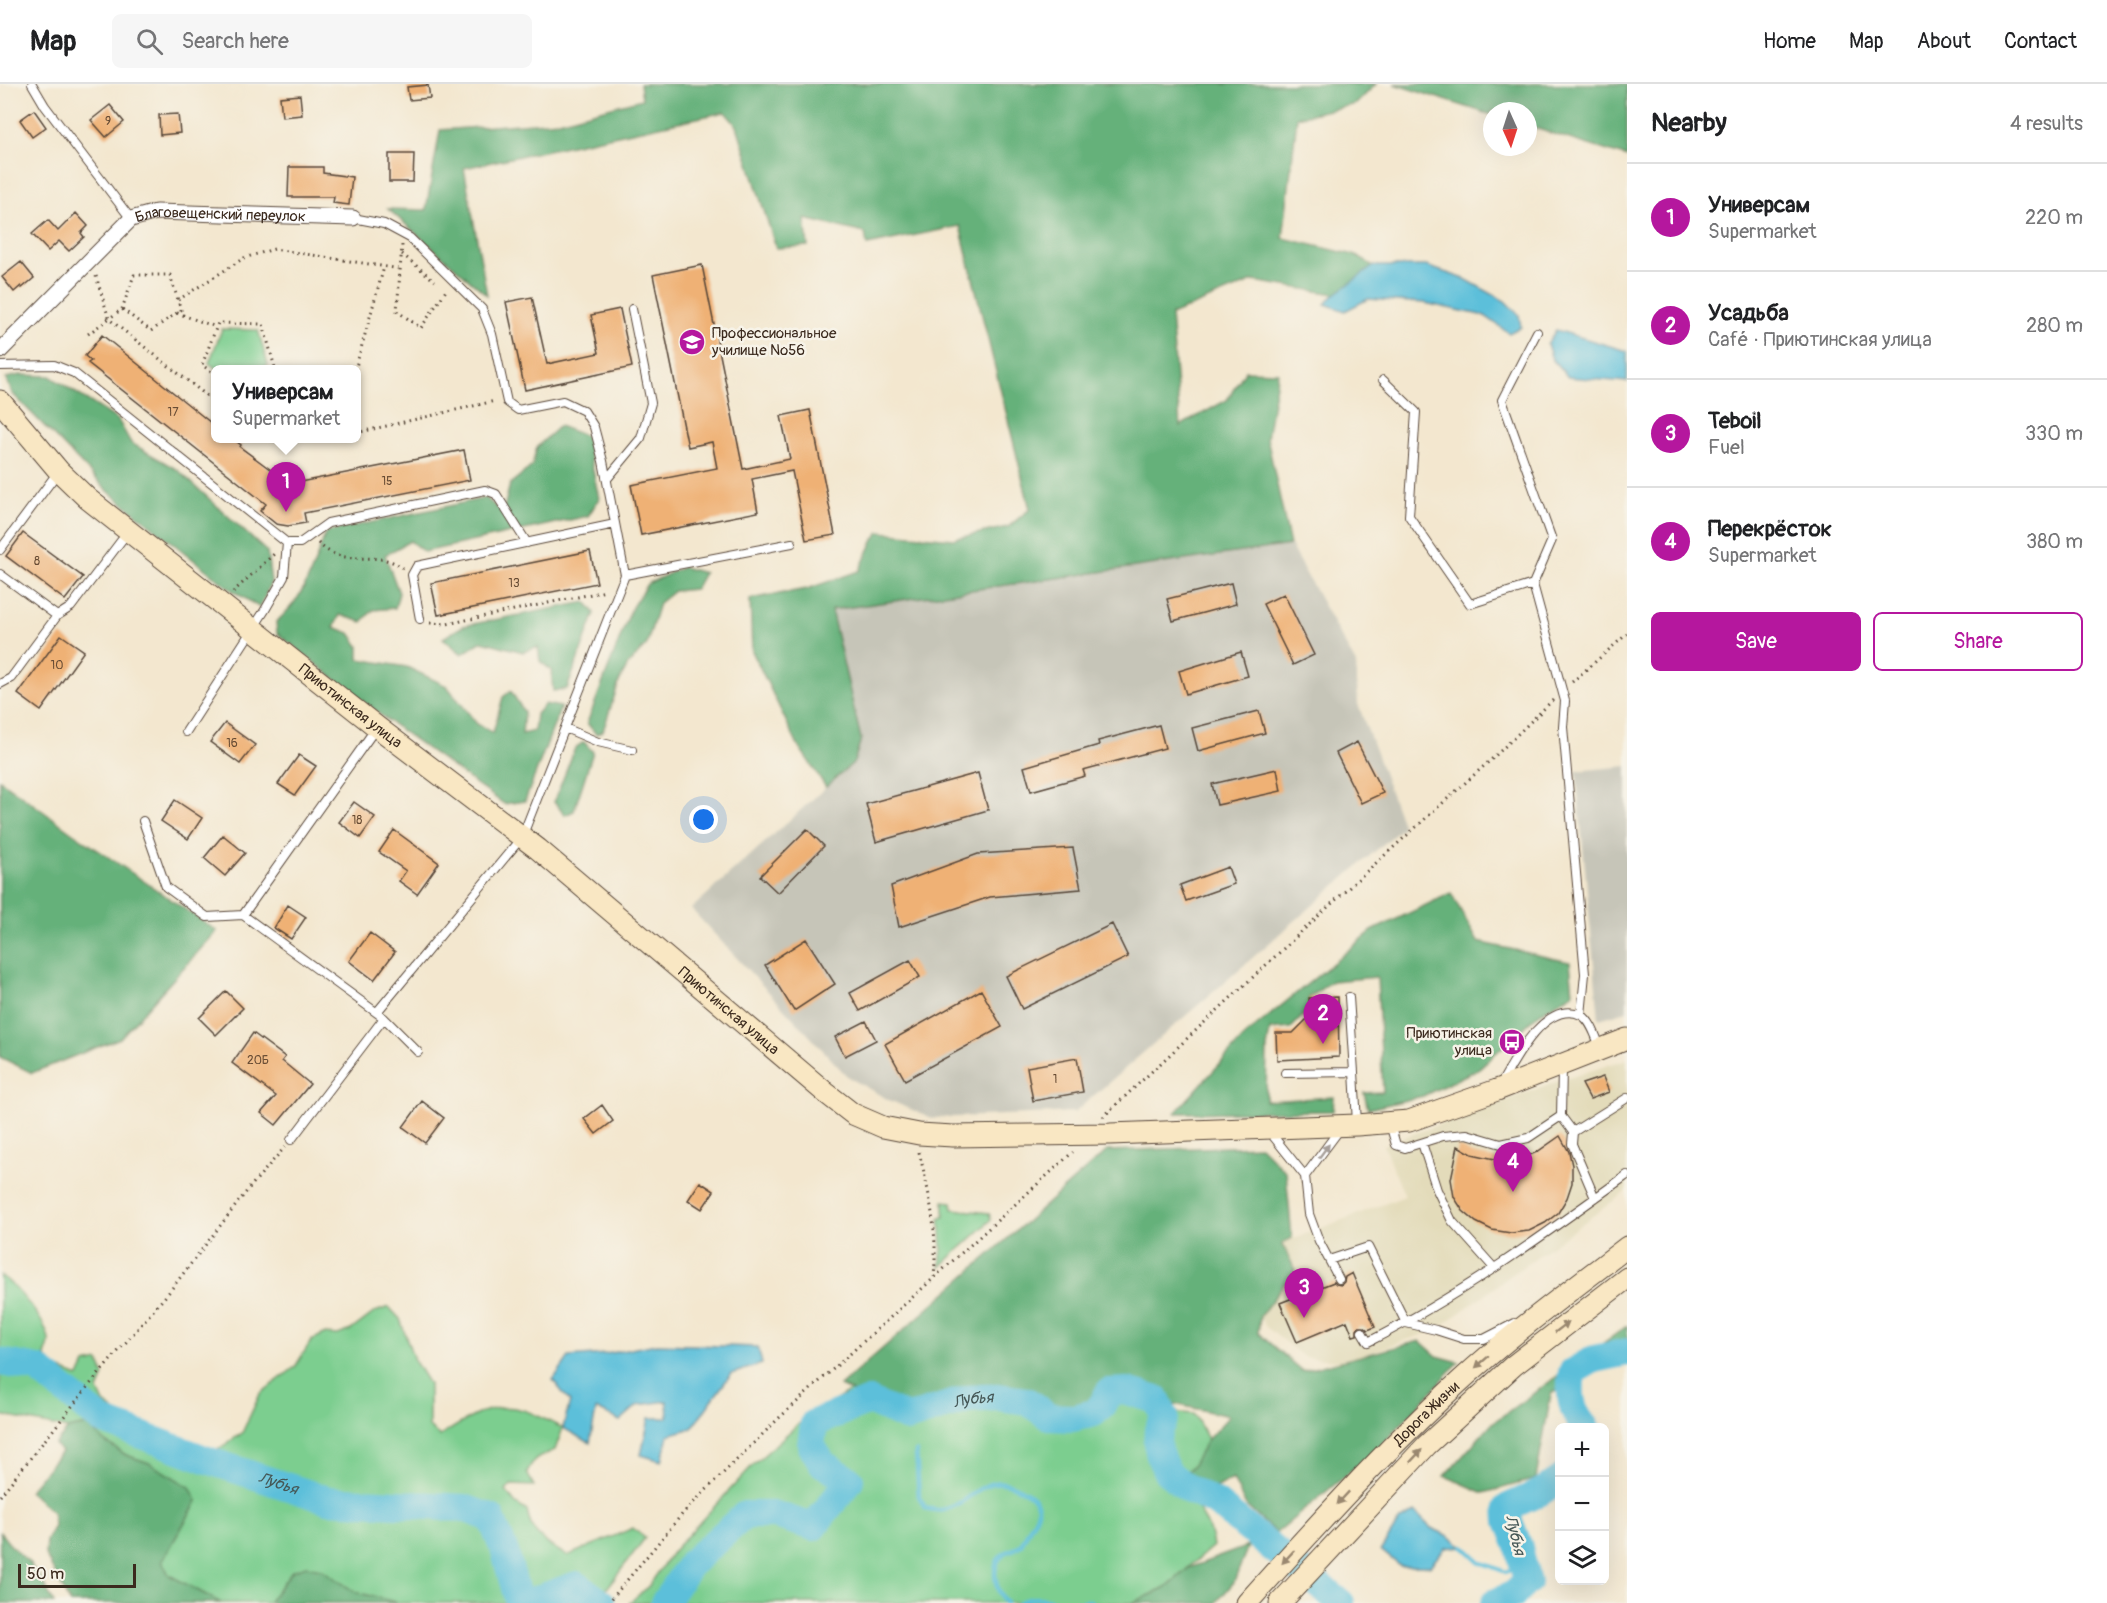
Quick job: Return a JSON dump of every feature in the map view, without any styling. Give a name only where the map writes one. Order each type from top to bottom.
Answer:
[{"type":"street","name":"Благовещенский переулок","points":[[0,351],[131,219],[156,212],[353,218]]},
{"type":"street","name":"Приютинская улица","points":[[0,401],[59,471],[88,499],[377,727],[522,837],[826,1093],[853,1114],[883,1127],[919,1134],[953,1136],[1268,1130],[1409,1121],[1497,1090],[1627,1039]]},
{"type":"street","name":"Дорога Жизни","points":[[1247,1603],[1402,1436],[1461,1380],[1522,1328],[1627,1247]]},
{"type":"street","name":"Дорога Жизни","points":[[1281,1602],[1427,1445],[1513,1366],[1627,1278]]},
{"type":"lane","points":[[32,84],[45,106],[131,219]]},
{"type":"lane","points":[[353,218],[384,224],[410,238],[482,309],[492,334],[507,402],[518,410],[563,400],[584,411],[594,428],[607,479],[625,575],[522,837],[377,1012]]},
{"type":"lane","points":[[607,479],[640,438],[651,403],[632,309]]},
{"type":"lane","points":[[1537,332],[1502,400],[1552,540],[1533,584],[1563,690],[1566,714],[1563,727],[1585,974],[1581,1015]]},
{"type":"lane","points":[[0,366],[54,366],[74,373],[287,543],[300,543],[328,523],[485,490],[496,494],[527,543]]},
{"type":"lane","points":[[1383,380],[1416,412],[1409,516],[1470,603],[1533,584]]},
{"type":"lane","points":[[0,550],[59,471]]},
{"type":"lane","points":[[420,620],[412,575],[417,566],[615,524]]},
{"type":"lane","points":[[0,684],[11,678],[57,616],[71,607],[128,531]]},
{"type":"lane","points":[[186,732],[284,577],[287,543]]},
{"type":"lane","points":[[625,575],[792,543]]},
{"type":"lane","points":[[0,574],[57,616]]},
{"type":"lane","points":[[243,915],[377,727]]},
{"type":"lane","points":[[565,728],[598,742],[632,750]]},
{"type":"lane","points":[[143,821],[166,887],[207,917],[243,915],[377,1012],[418,1052]]},
{"type":"lane","points":[[1305,1176],[1350,1125],[1354,1072],[1349,997]]},
{"type":"lane","points":[[1497,1090],[1521,1048],[1547,1020],[1566,1013],[1581,1015],[1590,1025],[1601,1048]]},
{"type":"lane","points":[[291,1140],[384,1018]]},
{"type":"lane","points":[[1562,1064],[1562,1116],[1573,1132],[1572,1144],[1595,1198]]},
{"type":"lane","points":[[1285,1073],[1354,1072]]},
{"type":"lane","points":[[1573,1132],[1627,1098]]},
{"type":"lane","points":[[1390,1122],[1396,1144],[1405,1148],[1443,1136],[1467,1134],[1501,1144],[1528,1138],[1562,1116]]},
{"type":"lane","points":[[1268,1130],[1305,1176],[1309,1214],[1319,1241],[1339,1279]]},
{"type":"lane","points":[[1422,1143],[1437,1190],[1452,1221],[1494,1268]]},
{"type":"lane","points":[[1362,1332],[1368,1342],[1406,1323],[1548,1233],[1627,1175]]},
{"type":"lane","points":[[1329,1260],[1368,1247],[1406,1323]]},
{"type":"lane","points":[[1406,1323],[1464,1340],[1484,1339],[1563,1296]]},
{"type":"path","points":[[403,234],[397,311],[421,328],[452,280]]},
{"type":"path","points":[[178,300],[244,258],[274,249],[400,269]]},
{"type":"path","points":[[402,254],[437,282]]},
{"type":"path","points":[[91,260],[109,319],[211,399]]},
{"type":"path","points":[[357,365],[384,266]]},
{"type":"path","points":[[88,334],[122,309],[134,275],[170,275],[181,310],[151,331],[122,309]]},
{"type":"path","points":[[177,313],[216,327]]},
{"type":"path","points":[[211,371],[202,364],[218,322],[263,324],[274,365]]},
{"type":"path","points":[[361,432],[506,398]]},
{"type":"path","points":[[311,537],[326,552],[350,560],[373,558],[395,562],[412,575]]},
{"type":"path","points":[[232,592],[287,543]]},
{"type":"path","points":[[420,620],[432,624],[447,624],[620,589]]},
{"type":"path","points":[[1099,1123],[1235,992],[1494,757],[1563,690],[1627,634]]},
{"type":"path","points":[[0,1496],[86,1389],[169,1292],[250,1187],[291,1140]]},
{"type":"path","points":[[917,1148],[934,1216],[936,1248],[933,1278]]},
{"type":"path","points":[[608,1603],[684,1512],[752,1444],[1078,1148]]},
{"type":"shaded area","points":[[1290,545],[1356,664],[1358,704],[1403,827],[1075,1112],[931,1118],[889,1100],[848,1077],[691,909],[854,762],[860,739],[831,610]]},
{"type":"shaded area","points":[[1627,766],[1627,1011],[1599,1019],[1576,771]]},
{"type":"shaded area","points":[[1627,1059],[1627,1191],[1436,1330],[1344,1361],[1304,1357],[1266,1327],[1260,1316],[1295,1270],[1282,1243],[1405,1196],[1383,1145],[1547,1085]]},
{"type":"green space","points":[[640,84],[1376,84],[1356,104],[1297,117],[1283,238],[1354,255],[1374,266],[1335,294],[1253,281],[1171,315],[1180,426],[1227,400],[1245,371],[1278,372],[1267,438],[1290,545],[831,610],[861,739],[854,762],[826,787],[797,744],[752,651],[750,599],[807,589],[859,571],[874,539],[880,532],[953,539],[1008,527],[1030,509],[960,226],[867,245],[865,233],[805,219],[808,246],[776,248],[737,126],[725,112],[464,168],[487,295],[388,209],[426,210],[440,130],[559,121],[642,99]]},
{"type":"green space","points":[[1394,84],[1627,84],[1627,157],[1537,129],[1537,102],[1483,102],[1483,112]]},
{"type":"green space","points":[[222,329],[258,330],[268,365],[212,365],[209,363]]},
{"type":"green space","points":[[20,375],[50,376],[118,420],[131,443],[178,470],[267,552],[271,582],[260,608],[230,589],[109,492],[12,393],[6,378]]},
{"type":"green space","points":[[559,426],[586,436],[599,499],[588,516],[424,552],[410,541],[385,555],[399,593],[395,608],[373,610],[362,622],[340,615],[334,627],[350,633],[359,646],[359,659],[407,667],[447,686],[477,724],[493,733],[503,697],[511,691],[524,712],[522,734],[534,731],[536,714],[545,704],[561,707],[525,801],[504,804],[387,720],[277,633],[276,622],[302,591],[326,532],[486,498],[498,509],[504,508],[510,484],[532,466],[537,447]]},
{"type":"green space","points":[[683,567],[704,573],[695,589],[674,591],[659,603],[647,644],[628,665],[619,682],[603,731],[596,734],[587,723],[632,607],[647,584]]},
{"type":"green space","points":[[586,602],[595,613],[567,689],[553,691],[551,670],[540,661],[538,647],[523,652],[482,641],[462,654],[443,638],[463,626]]},
{"type":"green space","points":[[584,742],[593,752],[574,811],[565,815],[554,802],[575,748]]},
{"type":"green space","points":[[0,780],[73,833],[217,931],[120,1038],[32,1073],[0,1057]]},
{"type":"green space","points":[[1451,893],[1478,942],[1570,962],[1573,993],[1540,1013],[1478,1069],[1423,1096],[1368,1109],[1364,1093],[1383,1092],[1377,977],[1332,981],[1309,998],[1306,1013],[1291,1028],[1270,1030],[1267,1048],[1266,1101],[1334,1097],[1333,1111],[1175,1113],[1247,1034],[1372,931]]},
{"type":"green space","points":[[1260,1146],[1286,1172],[1292,1238],[1282,1243],[1295,1270],[1260,1316],[1258,1333],[1302,1371],[1420,1341],[1437,1356],[1459,1362],[1379,1448],[1276,1533],[1246,1506],[1233,1479],[1192,1500],[1178,1481],[1193,1465],[1208,1439],[1229,1416],[1127,1391],[1109,1392],[1102,1405],[1094,1413],[1073,1418],[1049,1417],[1027,1401],[998,1397],[968,1399],[907,1418],[840,1386],[1107,1151]]},
{"type":"green space","points":[[944,1201],[952,1202],[953,1209],[989,1213],[991,1220],[940,1267],[942,1248],[940,1218],[944,1217]]},
{"type":"green space","points":[[0,1275],[22,1296],[43,1325],[49,1342],[45,1356],[53,1367],[79,1377],[85,1364],[99,1361],[104,1376],[98,1390],[104,1403],[126,1419],[166,1436],[182,1438],[214,1452],[242,1433],[260,1394],[295,1367],[311,1341],[323,1334],[338,1335],[351,1330],[375,1312],[389,1307],[400,1319],[414,1360],[429,1384],[429,1427],[440,1436],[478,1414],[498,1408],[525,1410],[563,1428],[555,1450],[538,1458],[529,1468],[527,1473],[534,1486],[511,1485],[506,1491],[515,1503],[527,1511],[532,1527],[546,1543],[567,1556],[633,1528],[645,1538],[596,1603],[399,1603],[355,1592],[321,1569],[292,1571],[268,1603],[221,1603],[169,1575],[162,1561],[197,1501],[149,1463],[126,1455],[105,1442],[87,1425],[68,1429],[0,1415]]},
{"type":"green space","points":[[1627,1326],[1627,1356],[1591,1369],[1551,1394],[1536,1479],[1484,1493],[1445,1476],[1491,1424]]},
{"type":"green space","points":[[850,1391],[907,1418],[968,1399],[998,1397],[1027,1401],[1049,1417],[1102,1405],[1109,1392],[1127,1391],[1157,1400],[1172,1412],[1194,1414],[1208,1439],[1193,1465],[1178,1481],[1205,1520],[1213,1546],[1164,1589],[1132,1603],[629,1603],[648,1587],[673,1551],[753,1465],[797,1425]]},
{"type":"green space","points":[[87,1425],[105,1442],[126,1455],[149,1463],[190,1487],[197,1501],[162,1561],[169,1575],[221,1603],[70,1603],[45,1554],[46,1540],[54,1526],[52,1512],[29,1491],[61,1452],[55,1444],[68,1429]]},
{"type":"green space","points":[[0,1531],[10,1545],[33,1568],[54,1603],[0,1603]]},
{"type":"green space","points":[[1248,1546],[1234,1582],[1216,1603],[1132,1603],[1164,1589],[1189,1568]]},
{"type":"green space","points":[[306,1566],[321,1569],[355,1592],[399,1603],[268,1603],[292,1571]]},
{"type":"water","points":[[1374,266],[1426,266],[1465,279],[1505,301],[1519,315],[1521,327],[1509,333],[1485,316],[1425,303],[1368,299],[1345,311],[1325,304]]},
{"type":"water","points":[[1556,330],[1627,351],[1627,382],[1568,377],[1552,359],[1547,344]]},
{"type":"water","points":[[656,1344],[758,1347],[762,1364],[731,1374],[692,1428],[668,1435],[662,1461],[641,1455],[649,1418],[668,1418],[667,1401],[638,1405],[620,1421],[596,1409],[590,1443],[563,1428],[570,1402],[553,1380],[569,1357],[606,1354]]},
{"type":"water","points":[[1415,1512],[1431,1528],[1463,1546],[1445,1548],[1430,1566],[1400,1566],[1381,1550],[1399,1521]]},
{"type":"building","points":[[428,85],[430,98],[409,100],[407,87]]},
{"type":"building","points":[[300,95],[302,115],[282,117],[280,97]]},
{"type":"building","points":[[110,105],[124,122],[106,137],[91,120]]},
{"type":"building","points":[[34,110],[46,127],[32,137],[20,120]]},
{"type":"building","points":[[178,114],[180,133],[160,135],[159,115]]},
{"type":"building","points":[[389,154],[414,154],[413,182],[389,182]]},
{"type":"building","points":[[289,167],[323,167],[323,173],[352,177],[349,205],[333,203],[334,197],[288,197]]},
{"type":"building","points":[[76,213],[88,226],[81,233],[84,237],[69,251],[59,241],[48,251],[32,234],[48,220],[58,231]]},
{"type":"building","points":[[21,262],[34,278],[14,292],[2,277]]},
{"type":"building","name":"Профессиональное училище №56","points":[[702,265],[743,469],[790,459],[781,416],[810,410],[835,535],[806,540],[792,471],[752,479],[758,512],[641,535],[631,485],[717,468],[712,442],[688,447],[653,275]]},
{"type":"building","points":[[532,297],[547,364],[599,353],[591,315],[620,309],[632,367],[525,390],[506,302]]},
{"type":"building","points":[[102,335],[211,423],[211,443],[238,443],[240,447],[290,484],[464,450],[470,480],[304,513],[306,523],[288,526],[276,524],[260,511],[266,504],[88,363],[91,361],[85,356]]},
{"type":"building","points":[[23,533],[83,577],[65,600],[6,556]]},
{"type":"building","points":[[590,551],[597,583],[438,615],[431,583]]},
{"type":"building","points":[[1231,583],[1236,604],[1173,621],[1167,599]]},
{"type":"building","points":[[1284,594],[1314,655],[1293,665],[1263,604]]},
{"type":"building","points":[[61,635],[84,651],[41,711],[18,694]]},
{"type":"building","points":[[1241,652],[1248,676],[1186,694],[1179,671]]},
{"type":"building","points":[[1259,711],[1265,733],[1198,751],[1192,728]]},
{"type":"building","points":[[225,723],[255,745],[240,764],[210,742]]},
{"type":"building","points":[[1159,725],[1165,748],[1083,770],[1085,776],[1031,791],[1024,767],[1099,745],[1098,741]]},
{"type":"building","points":[[1357,742],[1383,793],[1361,803],[1336,753]]},
{"type":"building","points":[[299,755],[316,766],[295,795],[278,784]]},
{"type":"building","points":[[1277,769],[1281,791],[1217,805],[1212,784]]},
{"type":"building","points":[[978,773],[988,810],[876,842],[866,804]]},
{"type":"building","points":[[175,800],[202,818],[188,839],[161,821]]},
{"type":"building","points":[[354,802],[375,817],[360,838],[339,822]]},
{"type":"building","points":[[807,829],[824,846],[778,893],[760,876]]},
{"type":"building","points":[[394,830],[439,863],[417,894],[399,881],[406,871],[379,852]]},
{"type":"building","points":[[223,835],[245,853],[225,876],[204,858]]},
{"type":"building","points":[[1073,848],[1081,889],[990,897],[899,927],[891,886],[978,854]]},
{"type":"building","points":[[1228,867],[1234,884],[1186,901],[1180,885]]},
{"type":"building","points":[[288,905],[306,917],[291,939],[274,928]]},
{"type":"building","points":[[1112,924],[1128,957],[1022,1009],[1006,976]]},
{"type":"building","points":[[370,933],[395,952],[374,980],[349,961]]},
{"type":"building","points":[[806,939],[835,984],[794,1011],[765,965]]},
{"type":"building","points":[[910,960],[920,977],[860,1011],[850,993]]},
{"type":"building","points":[[981,990],[1002,1027],[905,1080],[885,1044]]},
{"type":"building","points":[[226,991],[243,1008],[216,1035],[199,1018]]},
{"type":"building","points":[[1338,997],[1339,1057],[1277,1060],[1276,1033],[1293,1033],[1310,1016],[1309,998]]},
{"type":"building","points":[[866,1021],[876,1040],[845,1056],[835,1037]]},
{"type":"building","points":[[253,1033],[285,1057],[282,1061],[310,1084],[276,1125],[261,1113],[276,1096],[232,1063]]},
{"type":"building","points":[[1077,1058],[1083,1092],[1033,1101],[1027,1067]]},
{"type":"building","points":[[1603,1077],[1609,1092],[1590,1099],[1582,1084]]},
{"type":"building","points":[[422,1101],[444,1118],[425,1143],[403,1127]]},
{"type":"building","points":[[602,1105],[613,1121],[596,1134],[584,1119]]},
{"type":"building","points":[[1560,1136],[1569,1152],[1572,1183],[1567,1198],[1558,1213],[1529,1231],[1511,1233],[1492,1230],[1476,1222],[1463,1211],[1454,1197],[1451,1179],[1458,1146],[1472,1154],[1504,1161],[1520,1159],[1537,1152]]},
{"type":"building","points":[[700,1182],[714,1191],[702,1209],[688,1200]]},
{"type":"building","points":[[1352,1273],[1375,1327],[1368,1330],[1359,1327],[1357,1335],[1353,1336],[1347,1321],[1297,1342],[1280,1303],[1334,1282],[1341,1285],[1345,1277]]},
{"type":"waterway","name":"Лубья","points":[[1582,1423],[1572,1402],[1572,1372],[1594,1359],[1627,1352]]},
{"type":"waterway","name":"Лубья","points":[[0,1362],[38,1369],[101,1420],[216,1463],[328,1500],[464,1508],[491,1518],[505,1552],[519,1603]]},
{"type":"waterway","name":"Лубья","points":[[664,1603],[691,1563],[745,1515],[776,1515],[813,1527],[850,1480],[823,1464],[811,1445],[814,1423],[869,1401],[907,1418],[968,1399],[998,1397],[1027,1401],[1049,1417],[1073,1418],[1094,1413],[1102,1405],[1109,1392],[1127,1391],[1157,1400],[1165,1417],[1158,1430],[1157,1443],[1167,1472],[1189,1489],[1216,1503],[1341,1603]]},
{"type":"waterway","points":[[916,1452],[919,1496],[925,1508],[948,1509],[992,1483],[1010,1484],[1025,1491],[1036,1501],[1037,1514],[1021,1544],[1005,1553],[995,1570],[999,1592],[1006,1603]]},
{"type":"waterway","name":"Лубья","points":[[1494,1603],[1514,1594],[1527,1582],[1519,1547],[1509,1521],[1508,1507],[1541,1492],[1555,1482]]},
{"type":"waterway","points":[[1463,1546],[1480,1562],[1506,1572],[1515,1568],[1527,1582]]},
{"type":"waterway","name":"Лубья","points":[[527,1603],[577,1585],[602,1603]]},
{"type":"waterway","points":[[1019,1603],[1039,1598],[1059,1603]]},
{"type":"waterway","points":[[1075,1603],[1090,1601],[1092,1603]]},
{"type":"place","name":"Профессиональное училище №56","points":[[692,342]]},
{"type":"place","name":"Универсам","points":[[286,512]]},
{"type":"place","name":"Приютинская улица","points":[[1512,1042]]},
{"type":"place","name":"Усадьба","points":[[1323,1044]]},
{"type":"place","name":"Перекрёсток","points":[[1513,1192]]},
{"type":"place","name":"Teboil","points":[[1304,1318]]}]
